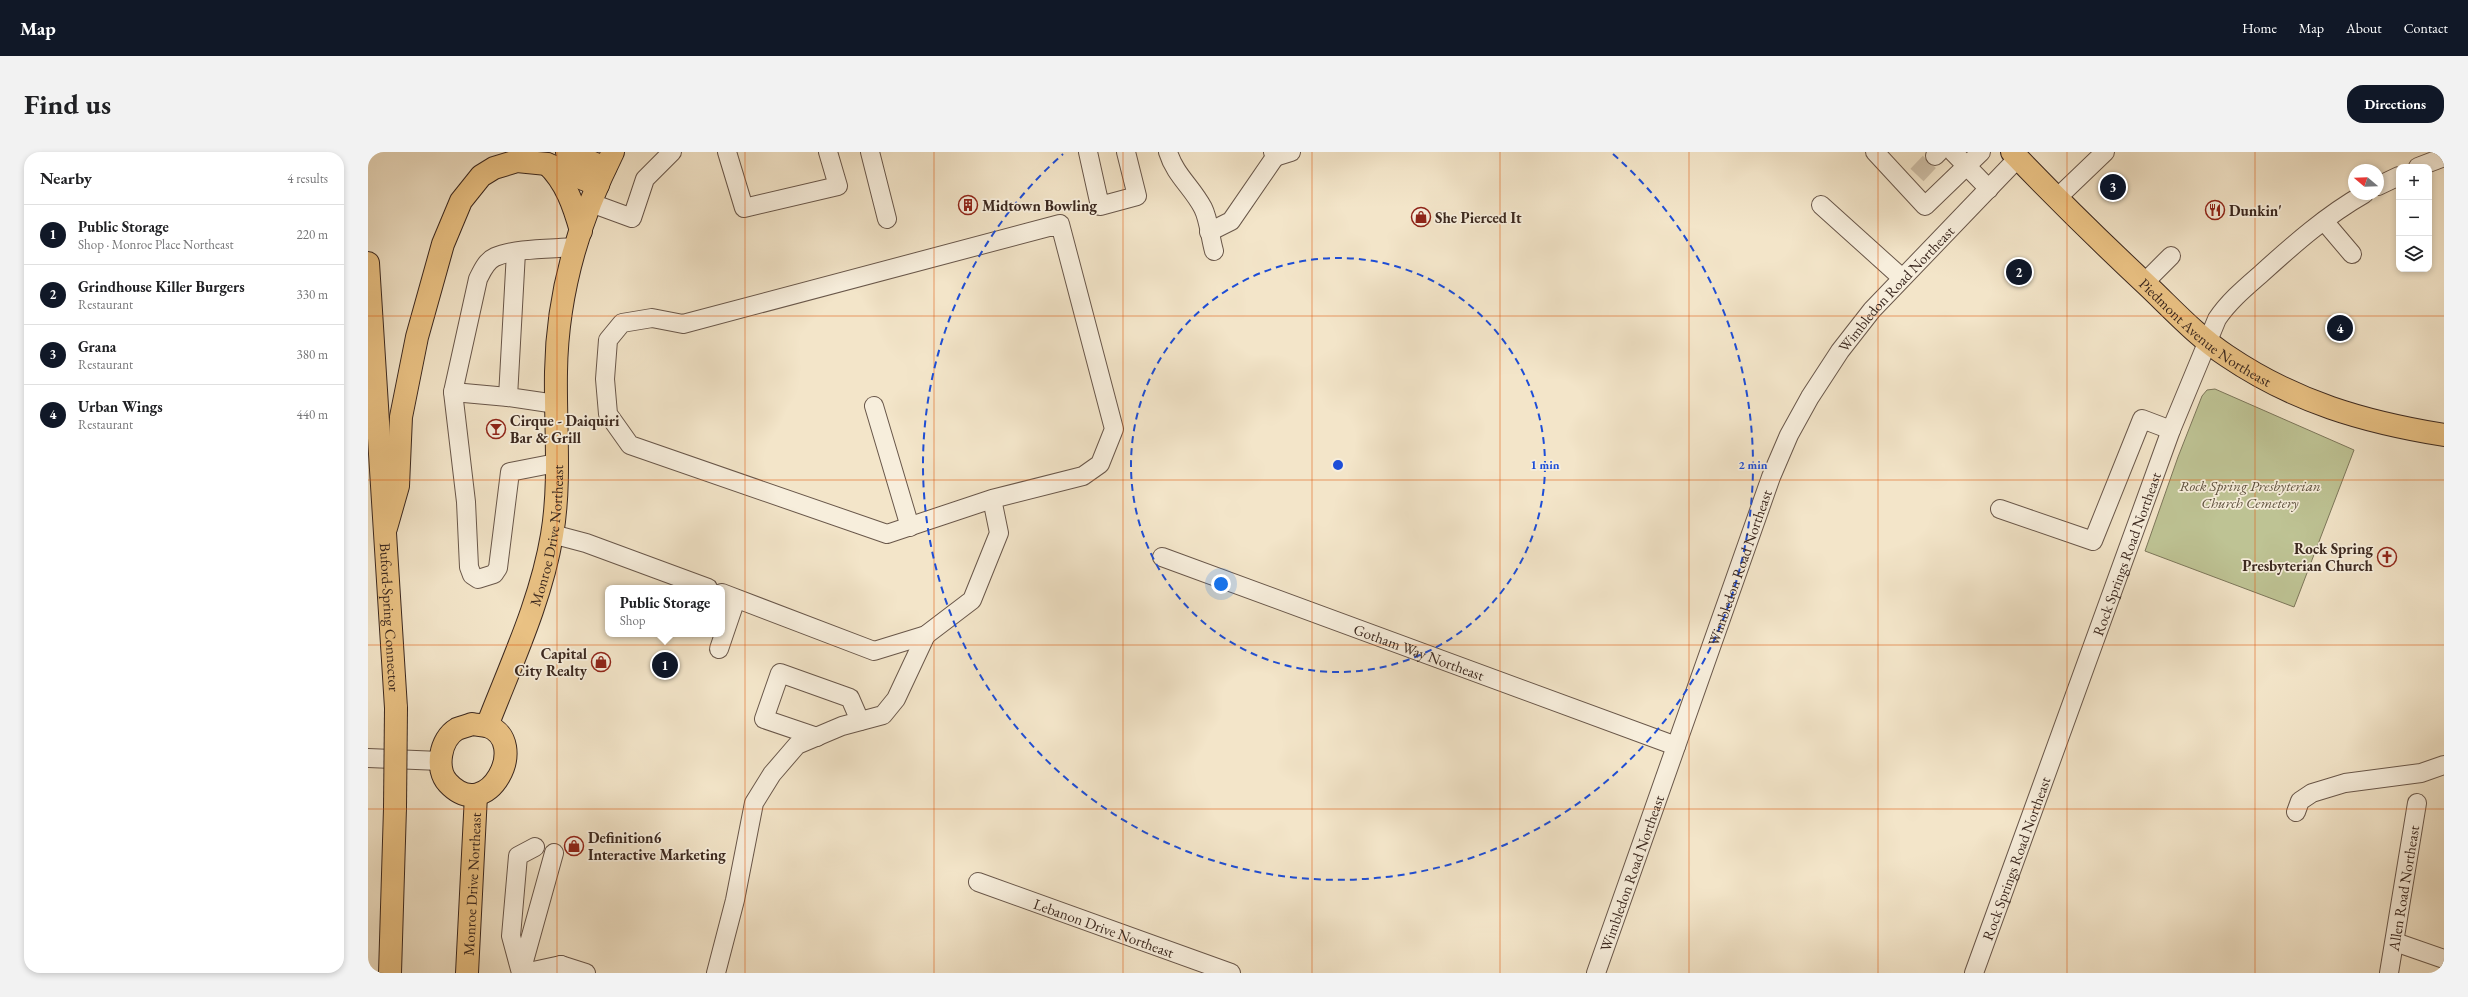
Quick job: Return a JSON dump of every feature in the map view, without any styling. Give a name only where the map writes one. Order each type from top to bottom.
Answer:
[{"type":"main road","points":[[567,152],[602,177]]},
{"type":"main road","name":"Piedmont Avenue Northeast","points":[[2015,155],[2144,283],[2206,341],[2228,357],[2277,385],[2333,409],[2395,427],[2444,436]]},
{"type":"main road","points":[[386,528],[398,486],[401,416],[417,337],[435,271],[453,216],[471,186],[494,168],[517,161],[547,164],[602,177]]},
{"type":"main road","points":[[547,164],[557,173],[567,190],[578,239]]},
{"type":"main road","name":"Monroe Drive Northeast","points":[[440,761],[442,773],[453,788],[463,793],[476,795],[492,788],[500,776],[505,762],[502,738],[487,726],[541,588],[552,534],[556,463],[558,335],[564,289],[578,239],[602,177]]},
{"type":"main road","name":"Buford-Spring Connector","points":[[368,263],[386,528],[396,708],[395,808],[390,973]]},
{"type":"main road","points":[[440,761],[446,741],[456,730],[472,724],[487,726]]},
{"type":"main road","name":"Monroe Drive Northeast","points":[[467,973],[476,795]]},
{"type":"street","points":[[602,177],[632,218],[645,179],[672,152]]},
{"type":"street","points":[[727,152],[744,208],[838,186],[828,152]]},
{"type":"street","points":[[870,152],[887,219]]},
{"type":"street","points":[[1088,152],[1100,206],[1137,196],[1126,152]]},
{"type":"street","points":[[1168,152],[1172,167],[1191,189],[1204,209],[1214,251]]},
{"type":"street","points":[[1953,152],[1989,189]]},
{"type":"street","points":[[1878,153],[1911,180],[1925,206],[1981,152]]},
{"type":"street","points":[[2057,198],[2105,152]]},
{"type":"street","points":[[1209,232],[1231,221],[1279,154]]},
{"type":"street","name":"Wimbledon Road Northeast","points":[[1596,973],[1771,477],[1789,435],[1810,397],[1840,351],[1872,310],[1989,189],[2015,155]]},
{"type":"street","points":[[2426,164],[2444,157]]},
{"type":"street","points":[[2384,183],[2396,177]]},
{"type":"street","name":"Rock Springs Road Northeast","points":[[1974,973],[2171,430],[2206,341],[2217,319],[2229,303],[2324,221],[2355,200]]},
{"type":"street","points":[[1821,205],[1902,278]]},
{"type":"street","points":[[2324,221],[2352,254]]},
{"type":"street","points":[[1060,224],[1114,429],[1100,464],[1083,476],[992,499],[887,534],[630,445],[608,414],[605,379],[608,340],[622,323],[652,318],[683,324],[1006,237],[1060,224]]},
{"type":"street","points":[[556,463],[510,472],[498,568],[494,574],[478,579],[472,575],[469,567],[466,502],[453,392],[478,279],[483,268],[494,258],[578,239]]},
{"type":"street","points":[[508,397],[516,252]]},
{"type":"street","points":[[2144,283],[2171,256]]},
{"type":"street","points":[[453,392],[508,397],[556,404]]},
{"type":"street","points":[[874,406],[910,527]]},
{"type":"street","points":[[2000,509],[2093,541],[2142,419],[2171,430]]},
{"type":"street","points":[[725,617],[729,596],[874,651],[926,635],[972,600],[999,533],[992,499]]},
{"type":"street","points":[[552,534],[586,543],[700,585]]},
{"type":"street","name":"Gotham Way Northeast","points":[[1162,558],[1676,746]]},
{"type":"street","points":[[716,973],[735,900],[754,803],[772,774],[797,745],[860,721],[883,715],[896,699],[926,635]]},
{"type":"street","points":[[719,649],[721,637]]},
{"type":"street","points":[[817,737],[764,719],[780,673],[850,698],[860,721]]},
{"type":"street","points":[[368,758],[440,761]]},
{"type":"street","points":[[2296,812],[2300,801],[2319,791],[2346,783],[2421,772],[2444,766]]},
{"type":"street","name":"Allen Road Northeast","points":[[2389,973],[2417,803]]},
{"type":"street","points":[[522,973],[511,936],[518,856],[535,847]]},
{"type":"street","points":[[522,973],[554,853]]},
{"type":"street","name":"Lebanon Drive Northeast","points":[[978,882],[1230,973]]},
{"type":"street","points":[[2395,942],[2444,959]]},
{"type":"street","points":[[522,973],[560,969],[586,973]]},
{"type":"green space","name":"Rock Spring Presbyterian Church Cemetery","points":[[2215,389],[2354,450],[2294,607],[2145,551],[2178,457],[2202,396],[2207,390]]},
{"type":"tunnel","points":[[1917,175],[1935,156]]},
{"type":"place","name":"Grana","points":[[2113,187]]},
{"type":"place","name":"Midtown Bowling","points":[[968,205]]},
{"type":"place","name":"Dunkin'","points":[[2215,210]]},
{"type":"place","name":"She Pierced It","points":[[1421,217]]},
{"type":"place","name":"Grindhouse Killer Burgers","points":[[2019,272]]},
{"type":"place","name":"Urban Wings","points":[[2340,328]]},
{"type":"place","name":"Cirque - Daiquiri Bar & Grill","points":[[496,429]]},
{"type":"place","name":"Rock Spring Presbyterian Church","points":[[2387,557]]},
{"type":"place","name":"Capital City Realty","points":[[601,662]]},
{"type":"place","name":"Public Storage","points":[[665,665]]},
{"type":"place","name":"Definition6 Interactive Marketing","points":[[574,846]]}]
